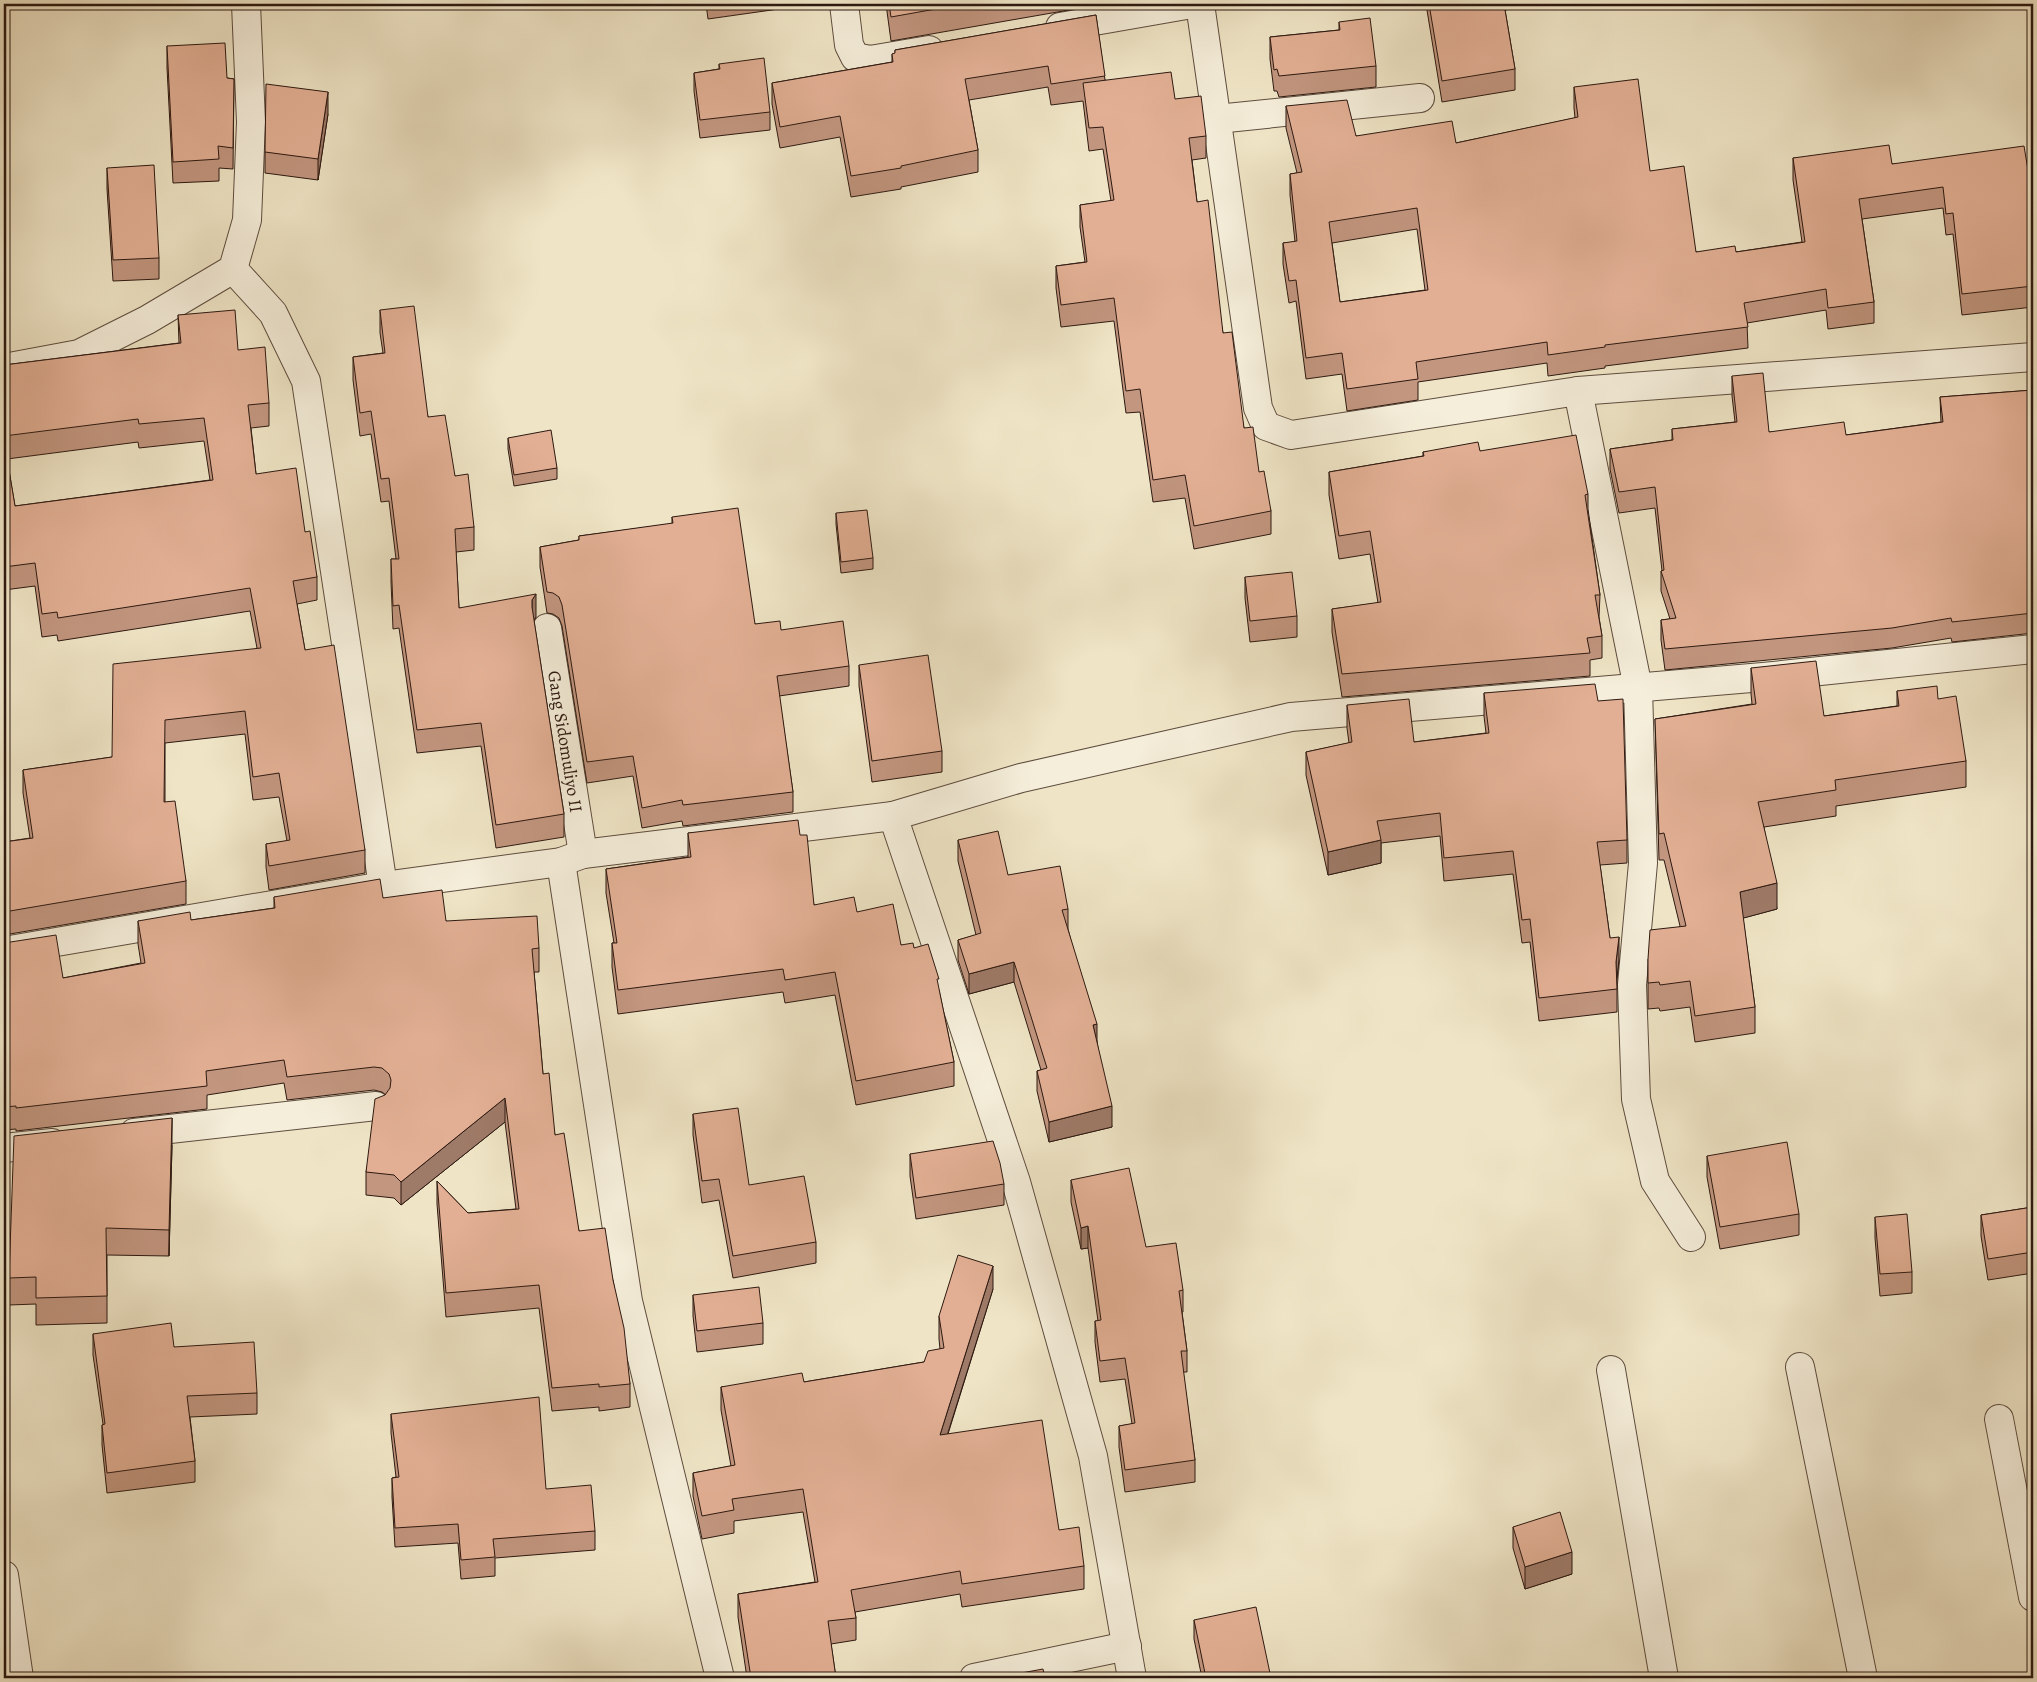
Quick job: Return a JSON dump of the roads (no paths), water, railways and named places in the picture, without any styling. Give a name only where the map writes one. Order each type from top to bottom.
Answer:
[{"type":"street","points":[[4,368],[79,354],[147,320],[233,268],[247,220],[251,122],[246,4]]},
{"type":"street","points":[[844,4],[849,45],[855,57],[870,60],[958,45]]},
{"type":"street","points":[[1036,31],[1192,4]]},
{"type":"street","points":[[1200,4],[1258,408],[1266,426],[1291,435],[1578,391],[2033,357]]},
{"type":"street","points":[[1217,119],[1420,98]]},
{"type":"street","points":[[233,268],[272,312],[306,381],[383,886]]},
{"type":"street","points":[[1578,391],[1638,688],[1643,863],[1632,985],[1636,1099],[1655,1181],[1691,1237]]},
{"type":"street","name":"Gang Sidomuliyo II","points":[[546,628],[572,858],[628,1301],[720,1678]]},
{"type":"street","points":[[4,951],[383,886],[572,858],[893,816],[1021,778],[1291,717],[1638,688],[2033,649]]},
{"type":"street","points":[[893,816],[1016,1182],[1093,1456],[1132,1678]]},
{"type":"street","points":[[112,1136],[376,1106]]},
{"type":"street","points":[[4,1148],[72,1141]]},
{"type":"street","points":[[1800,1367],[1863,1678]]},
{"type":"street","points":[[1611,1370],[1664,1678]]},
{"type":"street","points":[[1999,1419],[2033,1597]]},
{"type":"street","points":[[4,1575],[19,1678]]},
{"type":"street","points":[[974,1678],[1127,1646]]}]
